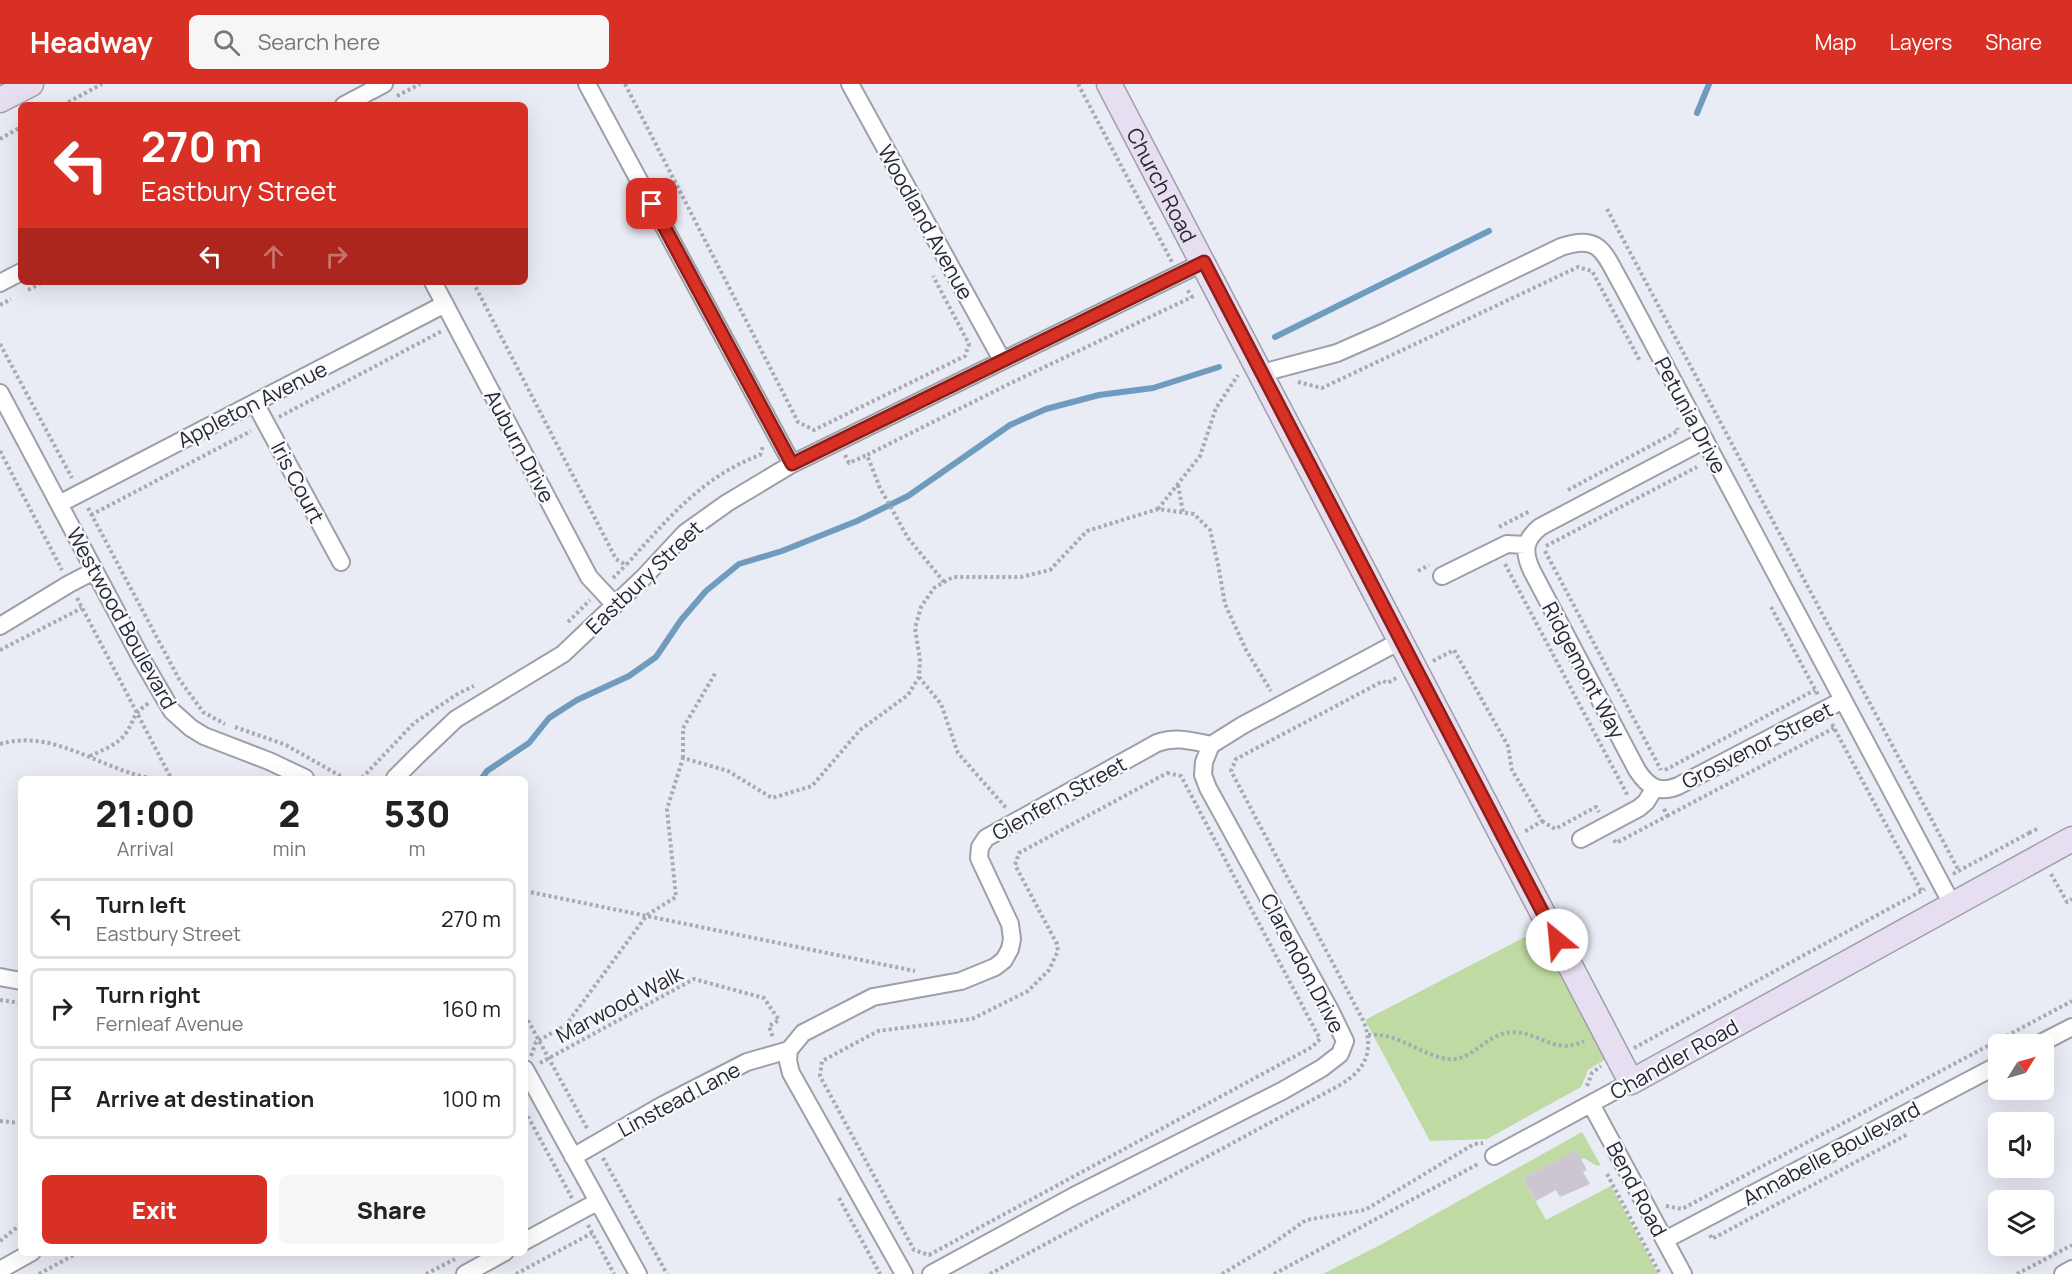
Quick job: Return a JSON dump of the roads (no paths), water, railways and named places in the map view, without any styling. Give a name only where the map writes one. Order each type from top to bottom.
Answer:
[{"type":"main road","points":[[0,100],[31,84]]},
{"type":"main road","name":"Church Road","points":[[1109,84],[1631,1082]]},
{"type":"main road","name":"Chandler Road","points":[[1631,1082],[2072,839]]},
{"type":"street","points":[[350,102],[384,84]]},
{"type":"street","points":[[587,84],[792,464]]},
{"type":"street","name":"Woodland Avenue","points":[[850,84],[1002,360]]},
{"type":"street","name":"Petunia Drive","points":[[1262,373],[1337,352],[1387,331],[1561,247],[1583,241],[1596,246],[1609,261],[1940,882],[1944,911]]},
{"type":"street","name":"Eastbury Street","points":[[398,776],[456,719],[563,654],[644,577],[685,533],[727,503],[792,464],[1204,262]]},
{"type":"street","points":[[0,283],[18,274]]},
{"type":"street","name":"Auburn Drive","points":[[435,285],[589,577],[615,605]]},
{"type":"street","name":"Appleton Avenue","points":[[59,504],[445,304]]},
{"type":"street","name":"Westwood Boulevard","points":[[0,393],[161,695],[182,721],[204,736],[301,776]]},
{"type":"street","name":"Iris Court","points":[[255,403],[341,562]]},
{"type":"street","points":[[1440,568],[1507,544],[1526,545],[1529,537],[1540,527],[1705,440]]},
{"type":"street","name":"Ridgemont Way","points":[[1526,545],[1527,558],[1537,581],[1637,770],[1654,789]]},
{"type":"street","points":[[0,626],[94,571]]},
{"type":"street","points":[[1211,745],[1400,641]]},
{"type":"street","name":"Grosvenor Street","points":[[1581,839],[1635,810],[1646,802],[1654,789],[1667,790],[1678,786],[1843,700]]},
{"type":"street","name":"Glenfern Street","points":[[789,1050],[803,1033],[873,997],[961,981],[995,967],[1004,960],[1012,939],[1010,924],[982,870],[979,858],[980,848],[986,838],[1157,743],[1169,739],[1211,745]]},
{"type":"street","name":"Clarendon Drive","points":[[931,1274],[1074,1196],[1281,1091],[1322,1068],[1340,1054],[1344,1041],[1331,1012],[1208,788],[1203,775],[1204,762],[1211,745]]},
{"type":"street","points":[[0,977],[18,980]]},
{"type":"street","points":[[2054,1036],[2072,1027]]},
{"type":"street","points":[[789,1050],[788,1061],[791,1073],[904,1274]]},
{"type":"street","name":"Linstead Lane","points":[[573,1157],[747,1062],[789,1050]]},
{"type":"street","name":"Annabelle Boulevard","points":[[1665,1240],[1988,1070]]},
{"type":"street","points":[[528,1074],[638,1274]]},
{"type":"street","name":"Chandler Road","points":[[1489,1149],[1587,1099],[1631,1082]]},
{"type":"street","name":"Bend Road","points":[[1587,1099],[1683,1274]]},
{"type":"street","points":[[528,1239],[597,1202]]},
{"type":"street","points":[[0,1270],[25,1256]]},
{"type":"street","points":[[465,1274],[498,1256]]},
{"type":"street","points":[[2063,1274],[2072,1269]]},
{"type":"waterway","points":[[1697,113],[1709,84]]},
{"type":"waterway","points":[[1275,337],[1489,231]]},
{"type":"waterway","points":[[483,776],[487,771],[529,743],[549,718],[577,700],[629,676],[656,657],[681,620],[706,591],[739,564],[782,551],[857,521],[908,496],[1010,425],[1046,409],[1099,395],[1153,388],[1219,367]]}]
